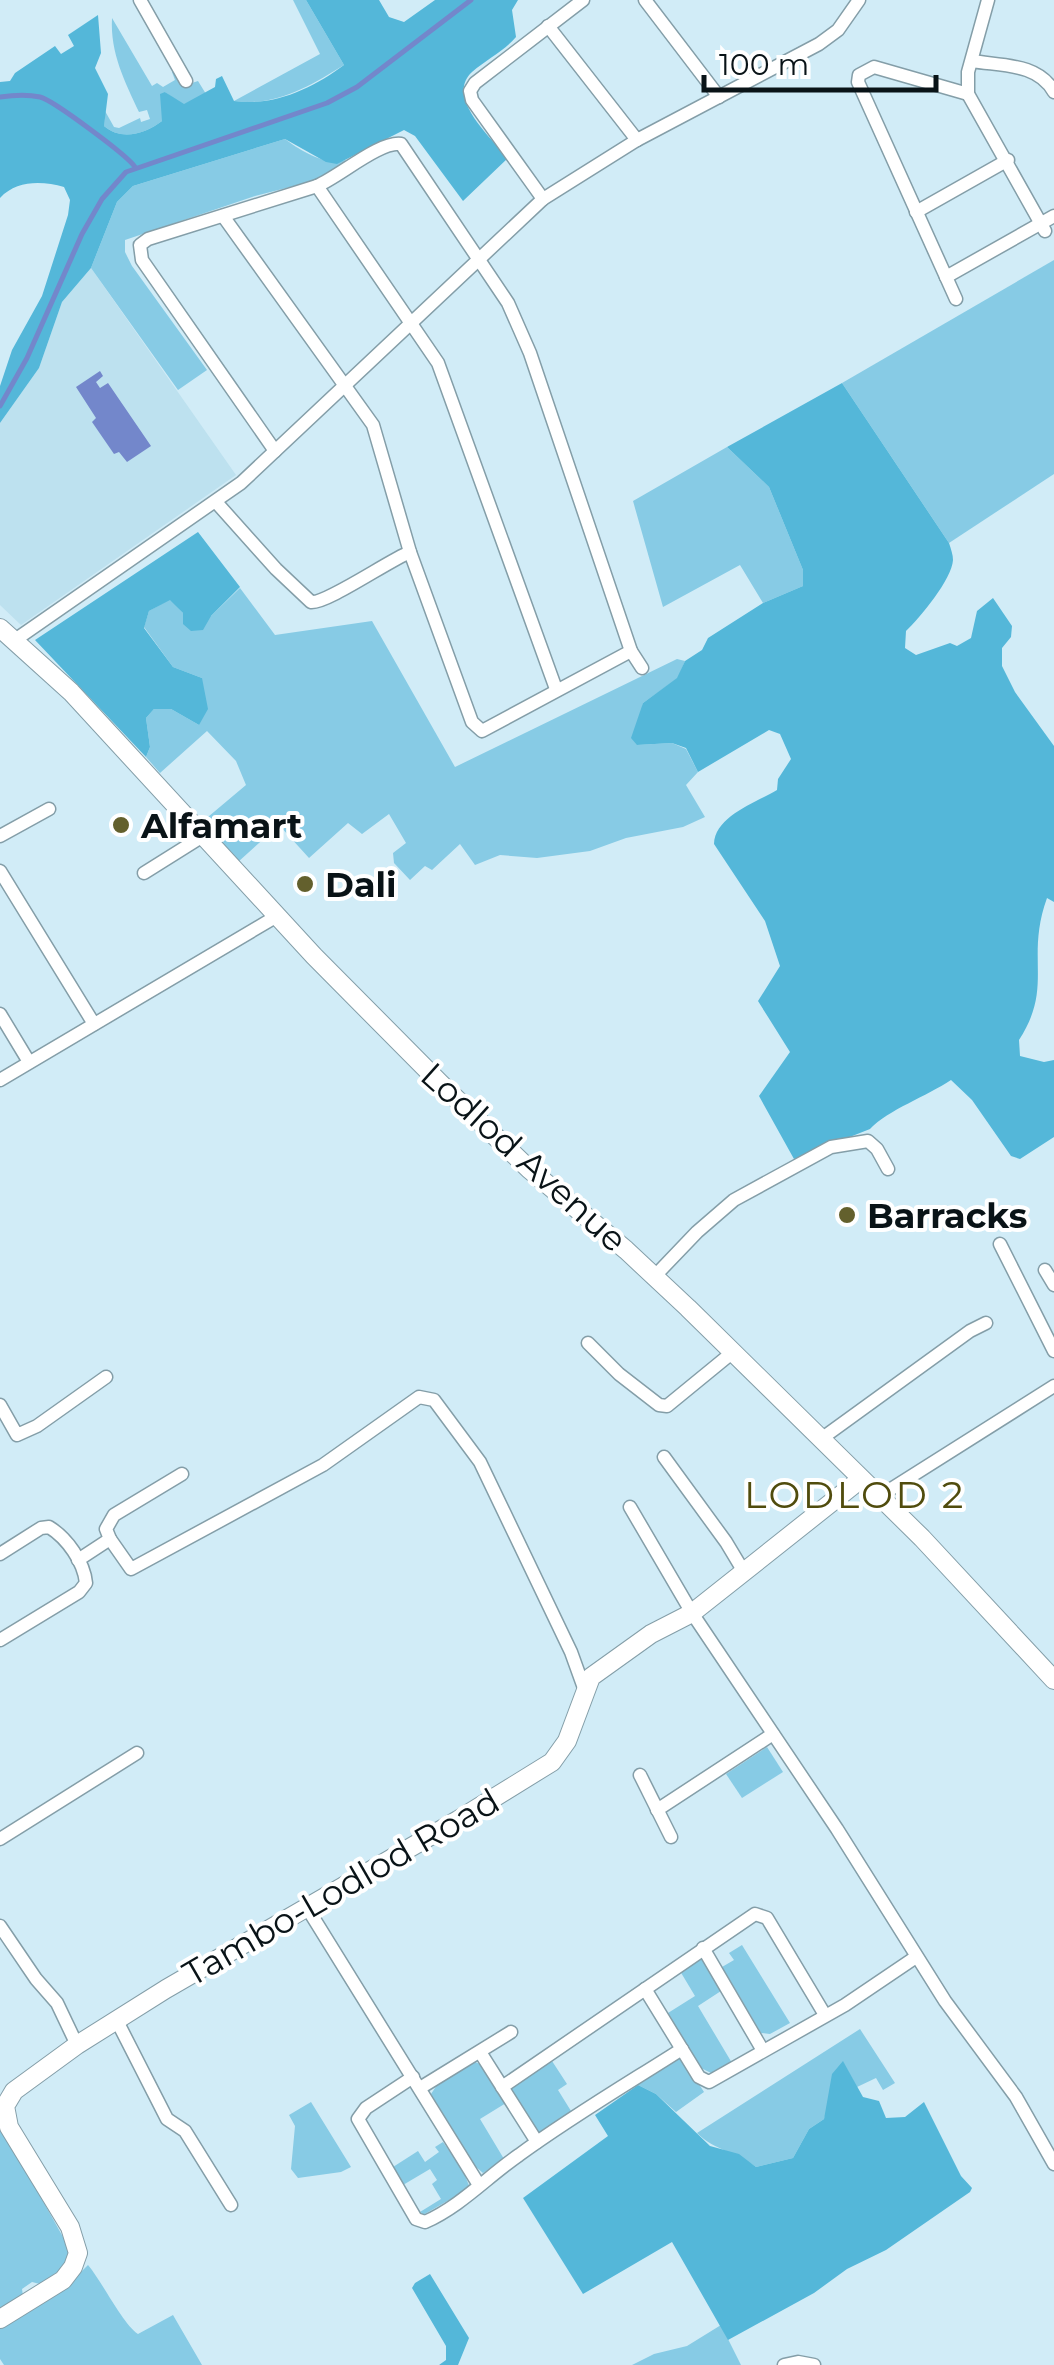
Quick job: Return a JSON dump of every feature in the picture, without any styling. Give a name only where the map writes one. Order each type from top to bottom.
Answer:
[{"type":"main road","name":"Lodlod Avenue","points":[[7,634],[71,692],[277,916],[440,1083],[529,1169],[626,1250],[733,1352],[880,1496],[1054,1680]]},
{"type":"main road","points":[[584,1688],[591,1677],[630,1648],[692,1613],[861,1480]]},
{"type":"main road","name":"Tambo-Lodlod Road","points":[[0,2319],[62,2280],[82,2253],[70,2226],[11,2130],[6,2110],[14,2091],[116,2020],[552,1762],[568,1740],[584,1688]]},
{"type":"street","points":[[140,0],[186,81]]},
{"type":"street","points":[[543,199],[472,100],[470,91],[583,0]]},
{"type":"street","points":[[645,0],[719,97]]},
{"type":"street","points":[[7,634],[216,502],[543,199],[637,140],[819,44],[838,30],[859,0]]},
{"type":"street","points":[[988,0],[968,72],[968,94],[1043,228]]},
{"type":"street","points":[[548,26],[637,140]]},
{"type":"street","points":[[972,61],[1031,70],[1047,79],[1054,92]]},
{"type":"street","points":[[956,299],[858,82],[859,75],[874,66],[968,94]]},
{"type":"street","points":[[275,451],[139,254],[142,242],[318,186],[387,144],[401,144],[508,303],[530,353],[631,651],[642,668]]},
{"type":"street","points":[[916,212],[1008,160]]},
{"type":"street","points":[[318,186],[438,363],[556,689]]},
{"type":"street","points":[[223,216],[307,336],[346,383],[372,425],[410,552],[472,722],[482,731],[631,651]]},
{"type":"street","points":[[946,277],[1043,228],[1054,216]]},
{"type":"street","points":[[216,502],[311,602],[325,601],[386,562],[410,552]]},
{"type":"street","points":[[0,836],[48,808]]},
{"type":"street","points":[[144,872],[203,836]]},
{"type":"street","points":[[0,872],[94,1024]]},
{"type":"street","points":[[0,1080],[277,916]]},
{"type":"street","points":[[0,1014],[29,1062]]},
{"type":"street","points":[[653,1278],[728,1204],[830,1147],[868,1141],[888,1170]]},
{"type":"street","points":[[1000,1244],[1054,1351]]},
{"type":"street","points":[[1045,1270],[1054,1285]]},
{"type":"street","points":[[820,1439],[986,1322]]},
{"type":"street","points":[[588,1342],[659,1406],[666,1406],[733,1352]]},
{"type":"street","points":[[0,1405],[17,1434],[37,1426],[106,1377]]},
{"type":"street","points":[[880,1496],[1054,1386]]},
{"type":"street","points":[[182,1474],[112,1516],[106,1531],[131,1569],[312,1471],[419,1397],[434,1400],[480,1462],[571,1652],[584,1688]]},
{"type":"street","points":[[664,1457],[744,1572]]},
{"type":"street","points":[[630,1507],[692,1613],[837,1829],[916,1957],[1016,2097],[1054,2164]]},
{"type":"street","points":[[0,1554],[46,1526],[60,1535],[86,1577],[83,1588],[0,1640]]},
{"type":"street","points":[[78,1560],[110,1539]]},
{"type":"street","points":[[657,1810],[774,1734]]},
{"type":"street","points":[[0,1838],[137,1753]]},
{"type":"street","points":[[640,1775],[671,1837]]},
{"type":"street","points":[[306,1906],[479,2185]]},
{"type":"street","points":[[502,2087],[751,1915],[762,1914],[825,2014]]},
{"type":"street","points":[[0,1926],[57,2003],[77,2045]]},
{"type":"street","points":[[703,1948],[762,2049]]},
{"type":"street","points":[[645,1990],[705,2082],[916,1957]]},
{"type":"street","points":[[116,2020],[168,2122],[185,2131],[231,2205]]},
{"type":"street","points":[[510,2032],[480,2052],[366,2108],[358,2120],[416,2219],[428,2222],[466,2198],[537,2142],[682,2049]]},
{"type":"street","points":[[480,2052],[537,2142]]},
{"type":"street","points":[[784,2365],[814,2365]]},
{"type":"shaded area","points":[[293,0],[306,0],[344,65],[278,98],[234,101],[320,54]]},
{"type":"shaded area","points":[[306,0],[379,0],[389,17],[404,22],[435,0],[518,0],[512,10],[516,37],[472,72],[464,93],[482,129],[508,158],[463,201],[415,136],[404,130],[337,164],[285,139],[133,186],[117,202],[91,268],[62,302],[39,368],[0,423],[0,386],[12,350],[42,296],[70,200],[64,187],[39,183],[14,188],[0,198],[0,82],[10,81],[15,73],[55,46],[61,54],[74,46],[68,35],[98,15],[101,53],[95,68],[108,94],[104,126],[111,131],[133,134],[148,129],[162,121],[160,94],[165,92],[184,104],[215,87],[216,79],[222,76],[234,101],[278,98],[306,88],[344,65]]},
{"type":"shaded area","points":[[112,18],[152,86],[157,83],[163,87],[175,80],[172,72],[177,70],[189,84],[198,81],[206,94],[183,105],[165,92],[162,121],[141,132],[118,133],[104,126],[105,111],[114,127],[119,128],[140,118],[141,122],[150,119],[147,110],[139,112],[124,78],[113,43]]},
{"type":"shaded area","points":[[285,139],[322,159],[345,160],[346,169],[125,240],[125,252],[132,266],[207,370],[178,390],[91,268],[117,202],[133,186]]},
{"type":"shaded area","points":[[1054,260],[1054,474],[949,543],[842,383]]},
{"type":"shaded area","points":[[91,268],[236,475],[21,625],[0,605],[0,423],[39,368],[62,302]]},
{"type":"shaded area","points":[[100,371],[103,376],[96,382],[100,388],[108,383],[151,446],[127,462],[119,452],[114,454],[92,422],[96,418],[76,387]]},
{"type":"shaded area","points":[[842,383],[949,543],[952,554],[951,568],[941,587],[906,631],[905,648],[916,655],[950,643],[957,646],[971,638],[977,611],[993,598],[1012,626],[1011,637],[1002,648],[1002,666],[1015,692],[1054,746],[1054,902],[1047,898],[1041,919],[1035,1004],[1019,1040],[1020,1056],[1044,1062],[1054,1060],[1054,1137],[1020,1159],[1011,1156],[972,1100],[951,1080],[870,1129],[794,1159],[759,1096],[790,1052],[758,1001],[780,966],[765,921],[714,844],[716,834],[729,818],[777,790],[778,779],[791,759],[780,734],[769,730],[698,772],[686,748],[672,743],[637,745],[631,738],[643,703],[677,678],[685,661],[702,650],[708,638],[763,603],[803,586],[803,570],[769,487],[727,447]]},
{"type":"shaded area","points":[[727,447],[769,487],[803,570],[803,586],[763,603],[740,565],[663,607],[633,501]]},
{"type":"shaded area","points":[[198,532],[240,587],[211,616],[203,630],[191,631],[183,624],[183,613],[170,600],[149,611],[144,628],[173,667],[202,678],[208,709],[199,725],[171,709],[154,709],[146,718],[150,747],[146,757],[35,640]]},
{"type":"shaded area","points":[[240,588],[275,635],[372,621],[455,767],[677,659],[685,661],[678,678],[643,703],[637,745],[672,743],[686,749],[698,772],[686,785],[705,817],[683,827],[626,838],[590,851],[537,858],[500,855],[475,865],[460,844],[432,870],[425,866],[410,880],[394,863],[393,853],[406,843],[389,814],[362,834],[348,823],[309,858],[279,825],[238,862],[202,822],[246,785],[236,761],[207,731],[160,773],[146,757],[150,747],[146,718],[154,709],[171,709],[199,725],[202,678],[173,667],[144,627],[149,611],[170,599],[183,613],[211,616]]},
{"type":"shaded area","points":[[767,1747],[783,1772],[742,1798],[726,1774]]},
{"type":"shaded area","points":[[742,1945],[790,2023],[770,2034],[761,2033],[722,1967],[734,1960],[729,1953]]},
{"type":"shaded area","points":[[698,1959],[704,1960],[721,1991],[698,2006],[732,2063],[713,2074],[701,2068],[668,2013],[695,1996],[680,1971]]},
{"type":"shaded area","points":[[860,2029],[895,2083],[883,2090],[876,2078],[857,2087],[843,2062],[824,2119],[809,2129],[793,2158],[756,2167],[697,2133]]},
{"type":"shaded area","points":[[677,2058],[683,2059],[704,2092],[676,2112],[656,2094],[638,2085]]},
{"type":"shaded area","points":[[552,2061],[567,2084],[558,2090],[571,2111],[539,2133],[511,2089]]},
{"type":"shaded area","points":[[843,2061],[863,2097],[879,2101],[886,2118],[905,2117],[924,2102],[961,2176],[972,2188],[970,2192],[886,2250],[728,2340],[672,2242],[583,2294],[523,2198],[608,2136],[595,2115],[638,2085],[656,2094],[710,2146],[739,2154],[756,2167],[793,2158],[809,2129],[824,2119],[832,2074]]},
{"type":"shaded area","points":[[475,2062],[506,2103],[480,2119],[504,2159],[483,2173],[431,2094],[437,2085]]},
{"type":"shaded area","points":[[311,2102],[351,2167],[298,2178],[291,2169],[295,2126],[289,2115]]},
{"type":"shaded area","points":[[0,2124],[68,2246],[70,2257],[63,2268],[40,2284],[32,2282],[22,2289],[23,2296],[0,2310]]},
{"type":"shaded area","points":[[443,2142],[462,2168],[470,2188],[423,2215],[420,2212],[441,2199],[432,2184],[437,2180],[430,2169],[403,2185],[393,2167],[418,2151],[425,2162],[439,2152],[435,2147]]},
{"type":"shaded area","points":[[88,2265],[138,2334],[173,2315],[202,2365],[4,2365],[0,2359],[0,2327],[71,2282]]},
{"type":"shaded area","points":[[430,2274],[469,2338],[458,2365],[439,2365],[446,2360],[446,2346],[412,2288]]},
{"type":"shaded area","points":[[721,2325],[741,2365],[632,2365],[654,2354],[687,2346]]},
{"type":"waterway","points":[[0,406],[27,358],[82,234],[102,199],[126,172],[327,103],[357,87],[471,0]]},
{"type":"waterway","points":[[0,97],[30,95],[48,100],[135,167]]},
{"type":"place","name":"Alfamart","points":[[121,825]]},
{"type":"place","name":"Dali","points":[[305,884]]},
{"type":"place","name":"Barracks","points":[[847,1215]]},
{"type":"district","name":"LODLOD 2","points":[[855,1494]]}]
